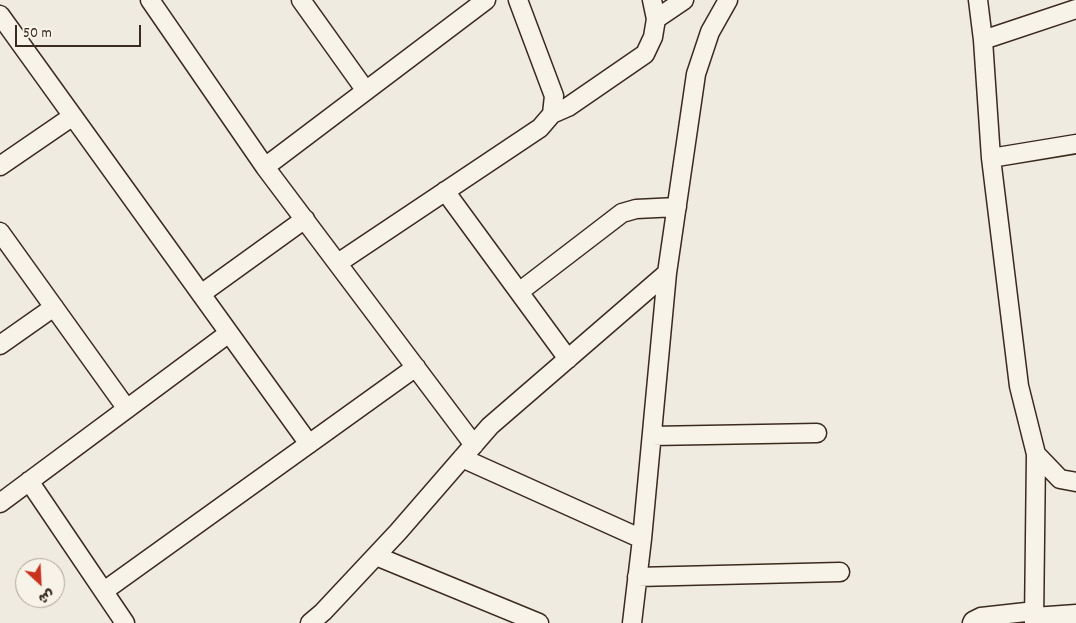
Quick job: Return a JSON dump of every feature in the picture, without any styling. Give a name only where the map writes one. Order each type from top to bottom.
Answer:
[{"type":"street","points":[[150,0],[305,220],[474,444]]},
{"type":"street","points":[[301,0],[366,91]]},
{"type":"street","points":[[266,166],[486,0]]},
{"type":"street","points":[[518,0],[554,96],[552,114]]},
{"type":"street","points":[[338,263],[540,128],[552,114],[568,107],[645,54],[654,37],[656,19],[652,0]]},
{"type":"street","points":[[656,19],[684,0]]},
{"type":"street","points":[[632,623],[642,539],[667,273],[696,74],[710,32],[728,0]]},
{"type":"street","points":[[978,0],[983,40],[991,158],[1019,386],[1036,454],[1034,617]]},
{"type":"street","points":[[983,40],[1076,9]]},
{"type":"street","points":[[0,15],[309,444]]},
{"type":"street","points":[[0,166],[73,116]]},
{"type":"street","points":[[991,158],[1076,144]]},
{"type":"street","points":[[445,191],[568,359]]},
{"type":"street","points":[[518,292],[622,213],[636,209],[677,207]]},
{"type":"street","points":[[201,294],[305,220]]},
{"type":"street","points":[[0,232],[127,409]]},
{"type":"street","points":[[310,623],[323,612],[376,556],[490,426],[667,273]]},
{"type":"street","points":[[0,345],[54,307]]},
{"type":"street","points":[[0,503],[229,333]]},
{"type":"street","points":[[104,591],[416,367]]},
{"type":"street","points":[[652,436],[817,433]]},
{"type":"street","points":[[1036,454],[1060,480],[1076,482]]},
{"type":"street","points":[[462,458],[642,539]]},
{"type":"street","points":[[29,481],[125,623]]},
{"type":"street","points":[[376,556],[539,623]]},
{"type":"street","points":[[636,577],[840,572]]},
{"type":"street","points":[[972,623],[981,617],[1034,617],[1076,614]]}]
